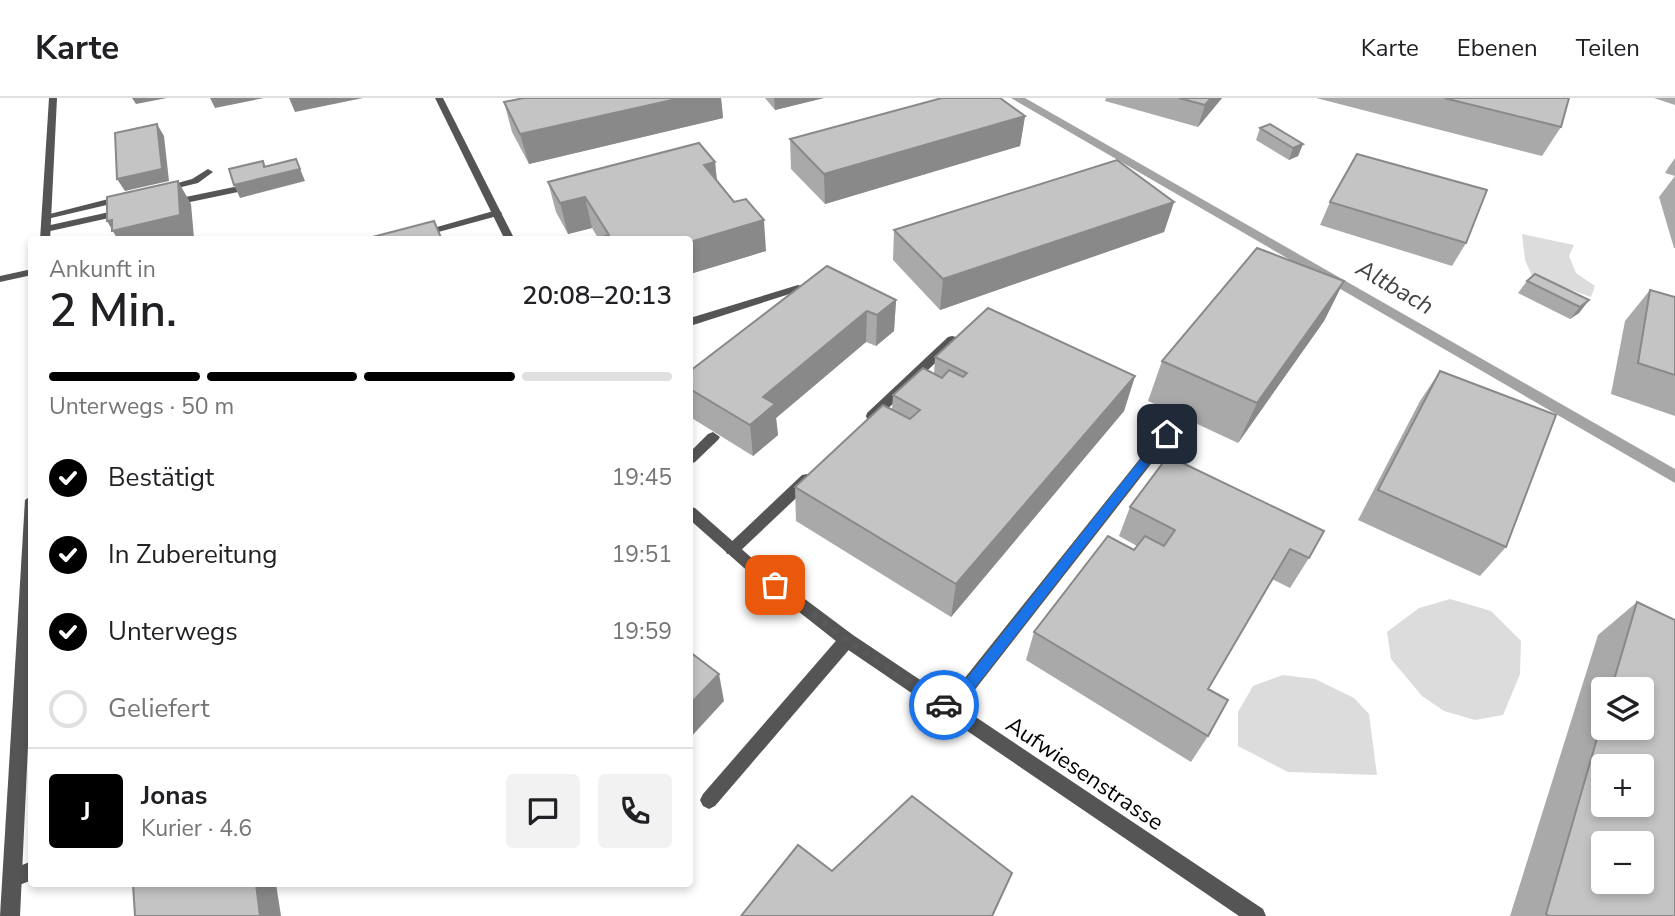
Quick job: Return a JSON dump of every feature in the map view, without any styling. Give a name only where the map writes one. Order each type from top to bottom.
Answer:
[{"type":"street","points":[[53,98],[46,234],[130,211]]},
{"type":"street","points":[[439,98],[508,236]]},
{"type":"street","points":[[144,193],[195,181],[208,172]]},
{"type":"street","points":[[156,206],[234,190]]},
{"type":"street","points":[[47,216],[131,197]]},
{"type":"street","points":[[411,236],[496,213]]},
{"type":"street","points":[[0,279],[28,273]]},
{"type":"street","points":[[693,321],[798,288]]},
{"type":"street","points":[[866,422],[952,340]]},
{"type":"street","points":[[950,709],[1167,434]]},
{"type":"street","points":[[693,456],[713,437]]},
{"type":"street","points":[[732,550],[819,468]]},
{"type":"street","name":"Aufwiesenstrasse","points":[[693,515],[732,550],[847,640],[1256,916]]},
{"type":"street","points":[[10,916],[28,614]]},
{"type":"street","points":[[709,800],[847,640]]},
{"type":"street","points":[[12,878],[28,872]]},
{"type":"shaded area","points":[[1522,234],[1574,245],[1569,256],[1576,273],[1595,286],[1591,297],[1532,276],[1525,260]]},
{"type":"shaded area","points":[[1450,599],[1491,611],[1521,641],[1520,674],[1503,715],[1475,720],[1444,711],[1422,696],[1391,659],[1387,632],[1419,608]]},
{"type":"shaded area","points":[[1283,675],[1315,679],[1354,698],[1369,714],[1377,775],[1288,772],[1238,746],[1238,712],[1253,686]]},
{"type":"building","points":[[524,98],[681,98],[520,134],[504,102]]},
{"type":"building","points":[[942,98],[1000,98],[1025,116],[824,174],[790,139]]},
{"type":"building","points":[[1179,98],[1211,98],[1205,105]]},
{"type":"building","points":[[1444,98],[1569,98],[1561,127]]},
{"type":"building","points":[[157,124],[162,169],[117,179],[115,133]]},
{"type":"building","points":[[1270,124],[1303,144],[1293,148],[1260,128]]},
{"type":"building","points":[[699,143],[715,162],[704,165],[734,202],[746,199],[764,220],[693,241],[693,236],[605,236],[609,235],[585,197],[560,203],[548,182]]},
{"type":"building","points":[[1357,154],[1487,190],[1466,243],[1330,202]]},
{"type":"building","points":[[296,159],[300,169],[234,185],[229,169],[263,161],[264,167]]},
{"type":"building","points":[[1117,160],[1174,202],[943,279],[894,230]]},
{"type":"building","points":[[178,181],[180,215],[112,231],[112,220],[107,221],[107,197]]},
{"type":"building","points":[[434,221],[440,236],[376,236]]},
{"type":"building","points":[[1257,248],[1344,281],[1257,403],[1162,361]]},
{"type":"building","points":[[827,266],[896,300],[877,315],[867,311],[763,397],[775,404],[750,425],[693,391],[693,369]]},
{"type":"building","points":[[1535,274],[1589,300],[1580,307],[1527,281]]},
{"type":"building","points":[[1650,290],[1675,297],[1675,375],[1638,363]]},
{"type":"building","points":[[988,308],[1135,376],[956,584],[795,487],[883,405],[910,419],[920,410],[893,395],[923,368],[942,378],[949,370],[963,377],[967,373],[935,357]]},
{"type":"building","points":[[1440,371],[1556,415],[1506,547],[1378,490]]},
{"type":"building","points":[[1168,456],[1324,531],[1309,558],[1290,549],[1208,689],[1228,700],[1208,736],[1034,632],[1108,536],[1134,550],[1145,536],[1164,546],[1175,530],[1130,507]]},
{"type":"building","points":[[1637,602],[1675,620],[1675,916],[1546,914],[1591,759],[1591,817],[1654,817],[1654,754],[1593,754],[1597,740],[1654,740],[1654,677],[1615,677]]},
{"type":"building","points":[[693,654],[719,674],[693,701]]},
{"type":"building","points":[[912,796],[1012,873],[992,916],[741,916],[798,845],[832,871]]},
{"type":"building","points":[[133,887],[256,887],[260,916],[135,916]]},
{"type":"waterway","name":"Altbach","points":[[1017,98],[1675,477]]},
{"type":"way so far","points":[[775,585],[847,640],[944,705]]},
{"type":"route","points":[[944,705],[950,709],[997,652],[1167,434]]}]
